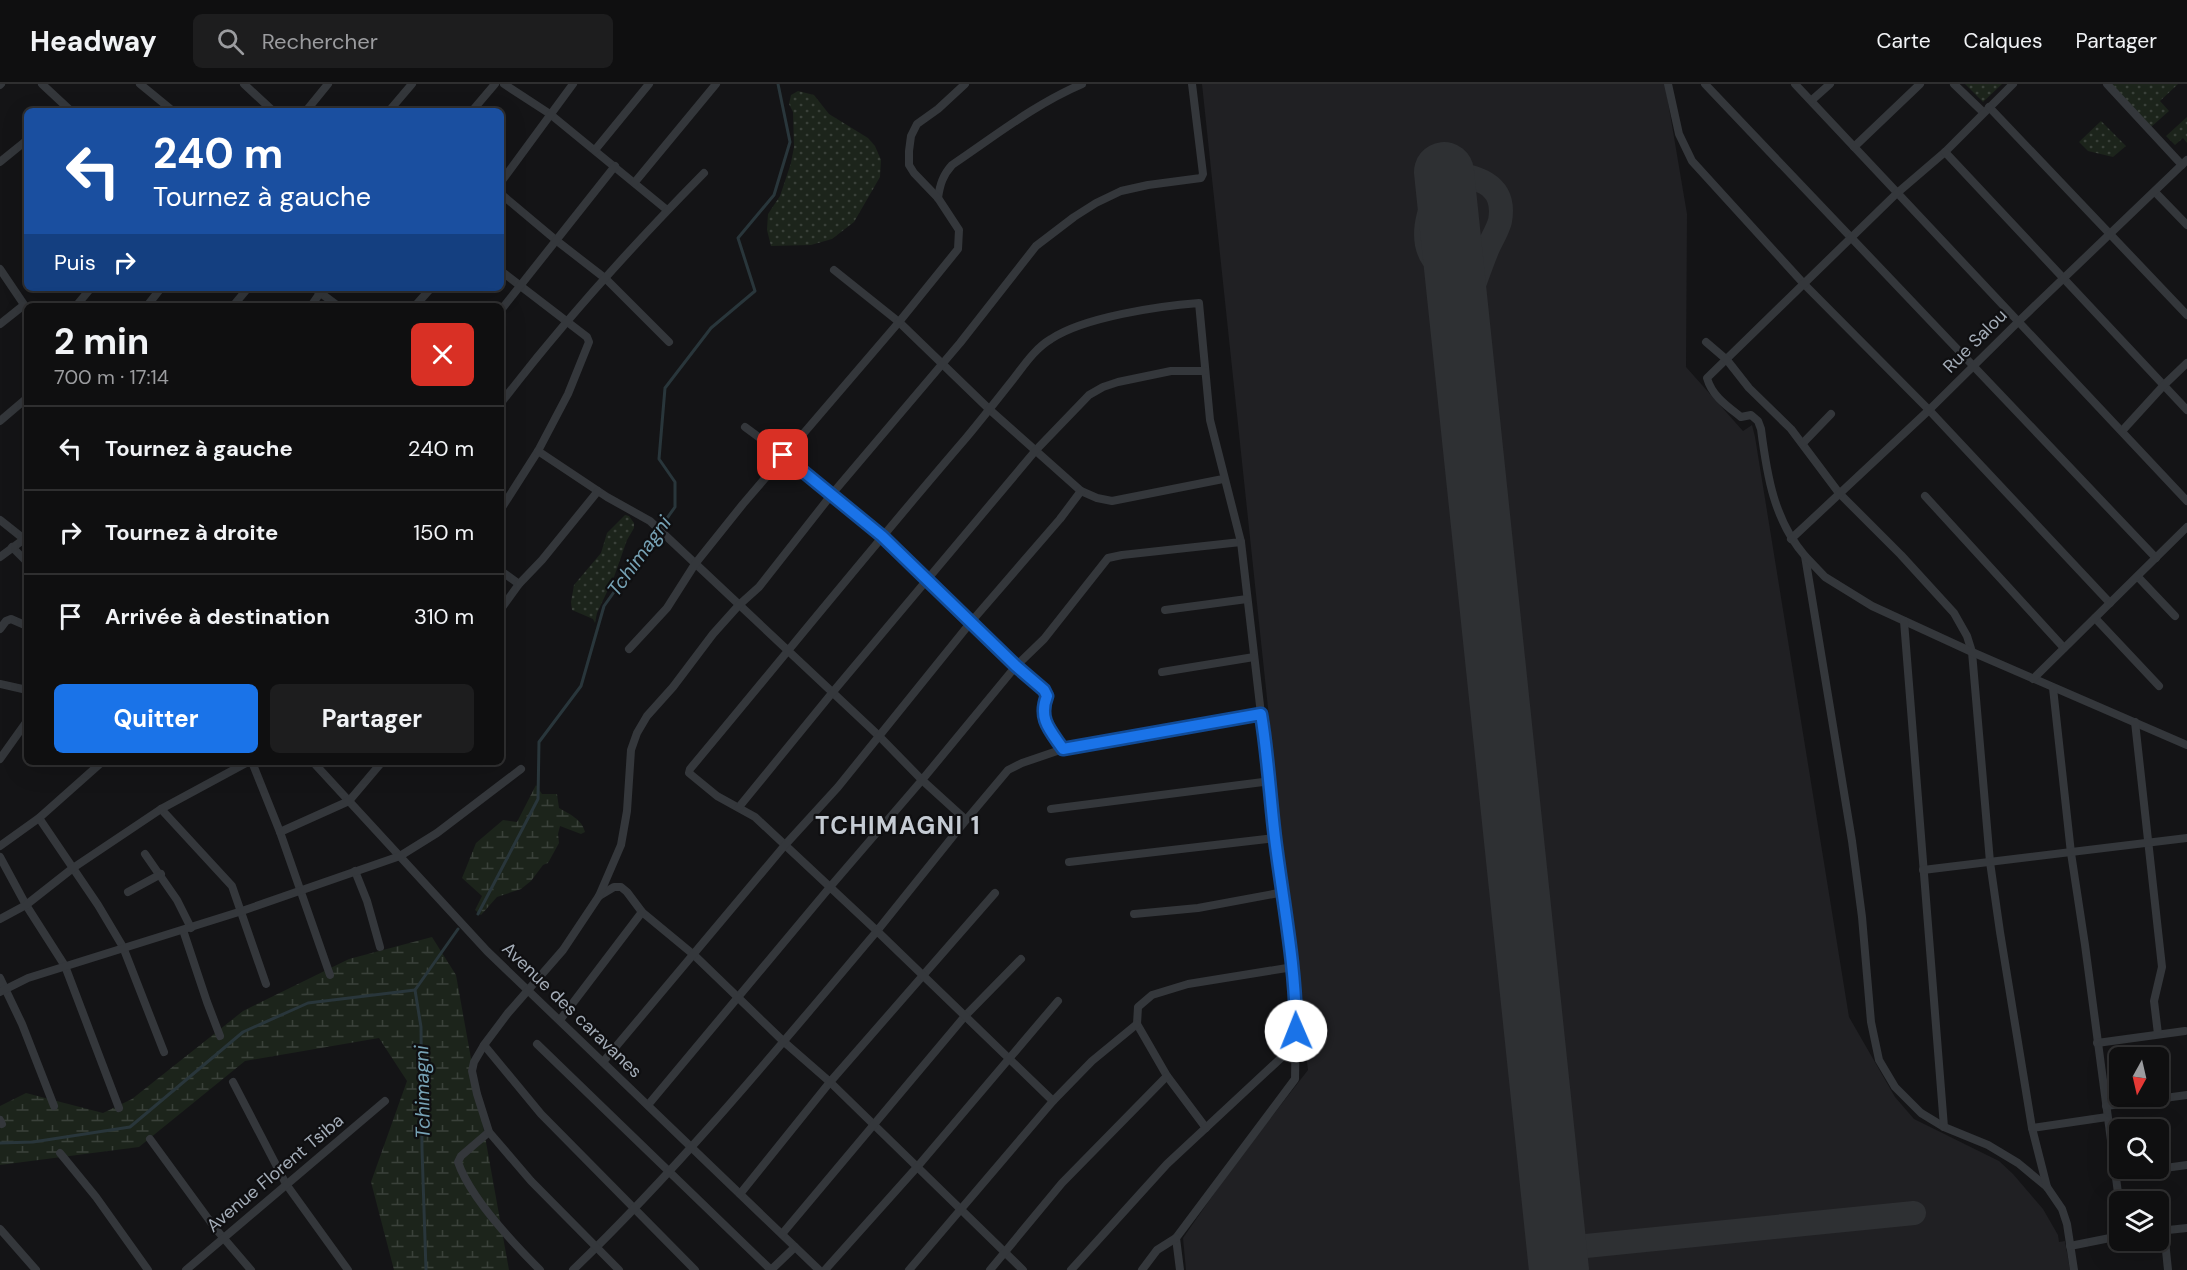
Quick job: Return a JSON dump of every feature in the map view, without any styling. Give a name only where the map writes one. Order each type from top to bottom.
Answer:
[{"type":"street","points":[[42,84],[65,108]]},
{"type":"street","points":[[140,84],[169,108]]},
{"type":"street","points":[[246,84],[270,108]]},
{"type":"street","points":[[308,108],[328,84]]},
{"type":"street","points":[[394,108],[412,84]]},
{"type":"street","points":[[475,108],[495,84]]},
{"type":"street","points":[[504,84],[550,114],[667,210]]},
{"type":"street","points":[[504,178],[573,84]]},
{"type":"street","points":[[595,150],[649,84]]},
{"type":"street","points":[[635,183],[716,84]]},
{"type":"street","points":[[629,649],[667,609],[695,564],[783,455],[899,322],[958,249],[960,230],[938,198],[921,182],[909,165],[909,151],[911,136],[917,124],[938,109],[965,84]]},
{"type":"street","points":[[938,198],[942,180],[952,165],[1031,111],[1082,84]]},
{"type":"street","points":[[619,1270],[531,1181],[489,1132],[475,1086],[472,1071],[474,1062],[484,1045],[563,950],[599,896],[621,845],[627,811],[631,750],[637,733],[647,716],[739,605],[759,587],[832,494],[942,364],[1036,246],[1055,230],[1096,203],[1121,191],[1201,178],[1203,174],[1192,84]]},
{"type":"street","points":[[1668,84],[1679,134],[1692,161],[1804,284],[1929,410],[2109,603]]},
{"type":"street","points":[[1705,84],[2156,558]]},
{"type":"street","points":[[1795,84],[2187,501]]},
{"type":"street","points":[[1812,100],[1830,84]]},
{"type":"street","points":[[1854,147],[1920,84]]},
{"type":"street","points":[[1954,84],[1986,109],[2111,233],[2187,315]]},
{"type":"street","points":[[2013,84],[1945,152],[1896,194],[1744,340],[1707,378],[1710,390],[1741,417],[1751,416],[1758,421],[1770,488],[1791,539],[1825,577],[1844,590],[1904,621],[2187,745]]},
{"type":"street","points":[[2107,84],[2185,163]]},
{"type":"street","points":[[0,162],[24,142]]},
{"type":"street","points":[[1945,152],[2187,410]]},
{"type":"street","name":"Rue Salou","points":[[1791,539],[1929,410],[2185,163]]},
{"type":"street","points":[[504,306],[615,166]]},
{"type":"street","points":[[504,399],[567,321],[667,210],[704,173]]},
{"type":"street","points":[[2155,192],[2187,225]]},
{"type":"street","points":[[504,197],[606,279],[669,342]]},
{"type":"street","points":[[0,269],[24,304]]},
{"type":"street","points":[[834,270],[899,322],[990,410],[1081,491],[1112,501],[1223,479]]},
{"type":"street","points":[[504,273],[587,337],[588,348],[568,394],[538,451],[504,504]]},
{"type":"street","points":[[78,303],[88,291]]},
{"type":"street","points":[[149,303],[159,291]]},
{"type":"street","points":[[236,303],[246,291]]},
{"type":"street","points":[[318,291],[334,303]]},
{"type":"street","points":[[418,303],[428,291]]},
{"type":"street","points":[[1053,1101],[755,817],[717,796],[689,773],[882,536],[990,410],[1039,347],[1060,333],[1117,316],[1160,307],[1200,303],[1210,420],[1223,479],[1238,524],[1271,781],[1275,838],[1293,967],[1295,1079],[1176,1238],[1157,1250],[1142,1270]]},
{"type":"street","points":[[0,324],[24,308]]},
{"type":"street","points":[[1706,342],[1727,360],[1749,388],[1791,429],[1839,493],[1901,555],[1954,613],[1967,636],[1972,652],[1990,862],[2032,1128],[2047,1187]]},
{"type":"street","points":[[2122,431],[2187,363]]},
{"type":"street","points":[[739,807],[1036,450],[1089,395],[1103,387],[1171,371],[1205,371]]},
{"type":"street","points":[[0,421],[24,401]]},
{"type":"street","points":[[1803,443],[1831,414]]},
{"type":"street","points":[[745,427],[882,536],[1016,666],[1044,690],[1047,696],[1042,714],[1063,749]]},
{"type":"street","points":[[538,451],[598,491],[650,521],[966,820]]},
{"type":"street","points":[[504,605],[598,491]]},
{"type":"street","points":[[603,1062],[785,845],[838,787],[971,622],[1060,519],[1081,491]]},
{"type":"street","points":[[1925,496],[2064,648]]},
{"type":"street","points":[[0,519],[24,537]]},
{"type":"street","points":[[2033,679],[2187,527]]},
{"type":"street","points":[[2179,535],[2187,544]]},
{"type":"street","points":[[0,557],[24,539]]},
{"type":"street","points":[[648,1105],[1016,666],[1044,639],[1108,558],[1241,542]]},
{"type":"street","points":[[12,547],[24,559]]},
{"type":"street","points":[[1805,556],[1852,841],[1876,1050],[1884,1070],[1903,1097],[1921,1113],[1944,1127],[1988,1145],[2018,1163],[2047,1187],[2062,1209],[2067,1224],[2074,1270]]},
{"type":"street","points":[[504,573],[519,584]]},
{"type":"street","points":[[2138,577],[2175,616]]},
{"type":"street","points":[[1165,610],[1247,599]]},
{"type":"street","points":[[2095,618],[2159,686]]},
{"type":"street","points":[[0,629],[6,621],[11,619],[24,625]]},
{"type":"street","points":[[1904,621],[1944,1127]]},
{"type":"street","points":[[1162,672],[1254,657]]},
{"type":"street","points":[[0,684],[24,689]]},
{"type":"street","points":[[2053,688],[2071,853],[2109,1132]]},
{"type":"street","points":[[573,1270],[634,1210],[691,1147],[877,931],[1008,771],[1022,762],[1063,749],[1261,714]]},
{"type":"street","points":[[2135,722],[2162,967],[2154,1001],[2158,1034]]},
{"type":"street","points":[[0,759],[24,725]]},
{"type":"street","points":[[0,846],[39,818],[99,765]]},
{"type":"street","points":[[0,919],[26,905],[73,868],[161,810],[244,765]]},
{"type":"street","points":[[251,765],[280,832],[330,975]]},
{"type":"street","name":"Avenue des caravanes","points":[[316,765],[487,951],[819,1270]]},
{"type":"street","points":[[280,832],[349,801],[379,765]]},
{"type":"street","points":[[3,990],[28,978],[242,911],[400,856],[437,833],[521,769]]},
{"type":"street","points":[[1051,809],[1271,781]]},
{"type":"street","points":[[161,810],[232,886],[266,984]]},
{"type":"street","points":[[39,818],[98,905],[123,947],[164,1052]]},
{"type":"street","points":[[1069,862],[1275,838]]},
{"type":"street","points":[[1923,870],[2187,838]]},
{"type":"street","points":[[145,854],[177,900],[207,1002],[220,1036]]},
{"type":"street","points":[[0,857],[26,905],[64,966],[119,1107]]},
{"type":"street","points":[[355,871],[367,901],[380,947]]},
{"type":"street","points":[[128,892],[161,874]]},
{"type":"street","points":[[599,896],[614,887],[621,887],[627,892],[642,912],[694,955],[783,1041],[830,1082],[1023,1270]]},
{"type":"street","points":[[1134,914],[1198,908],[1284,892]]},
{"type":"street","points":[[740,1194],[830,1082],[995,893]]},
{"type":"street","points":[[560,1020],[642,912]]},
{"type":"street","points":[[782,1234],[965,1016],[1021,959]]},
{"type":"street","points":[[1206,1128],[1167,1076],[1137,1024],[1138,1007],[1152,995],[1188,984],[1293,967]]},
{"type":"street","points":[[0,978],[3,990],[22,1024],[54,1106]]},
{"type":"street","points":[[825,1270],[918,1166],[1058,1001]]},
{"type":"street","points":[[909,1270],[1053,1101],[1092,1061],[1137,1024]]},
{"type":"street","points":[[2097,1043],[2185,1031]]},
{"type":"street","points":[[537,1044],[771,1270],[795,1247]]},
{"type":"street","points":[[1071,1270],[1167,1164],[1296,1044]]},
{"type":"street","points":[[484,1045],[541,1114],[695,1270]]},
{"type":"street","points":[[990,1270],[1062,1183],[1167,1076]]},
{"type":"street","points":[[233,1082],[286,1184],[348,1270]]},
{"type":"street","points":[[2106,1106],[2187,1095]]},
{"type":"street","name":"Avenue Florent Tsiba","points":[[186,1270],[385,1101]]},
{"type":"street","points":[[2032,1128],[2107,1117]]},
{"type":"street","points":[[489,1132],[461,1156],[458,1162],[460,1168],[478,1198],[513,1243],[540,1270]]},
{"type":"street","points":[[150,1139],[224,1238],[251,1270]]},
{"type":"street","points":[[60,1153],[96,1197],[148,1270]]},
{"type":"street","points":[[2169,1168],[2187,1165]]},
{"type":"street","points":[[2169,1230],[2187,1228]]},
{"type":"street","points":[[0,1229],[36,1270]]},
{"type":"street","points":[[1176,1238],[1180,1270]]},
{"type":"street","points":[[2070,1246],[2109,1238]]},
{"type":"street","points":[[2165,1251],[2168,1270]]},
{"type":"shaded area","points":[[1202,84],[1665,84],[1687,214],[1686,367],[1743,431],[1752,425],[1849,1017],[1895,1097],[1914,1119],[1999,1161],[2013,1174],[2043,1209],[2058,1235],[2059,1242],[2065,1241],[2070,1270],[1186,1270],[1183,1238],[1234,1165],[1308,1070]]},
{"type":"green space","points":[[1965,84],[2002,84],[1983,102]]},
{"type":"green space","points":[[2109,84],[2178,84],[2160,101],[2169,111],[2151,127]]},
{"type":"green space","points":[[798,91],[814,95],[829,114],[868,138],[875,146],[881,160],[880,177],[854,222],[832,239],[811,245],[771,246],[767,230],[768,214],[780,196],[791,163],[794,147],[793,112],[789,104],[791,95]]},
{"type":"green space","points":[[2187,117],[2187,143],[2183,138],[2175,145],[2166,136]]},
{"type":"green space","points":[[2101,121],[2126,146],[2113,157],[2088,151],[2079,142]]},
{"type":"green space","points":[[625,515],[629,516],[634,523],[634,528],[597,613],[595,623],[593,619],[572,610],[574,585],[601,553],[607,533]]},
{"type":"green space","points":[[536,785],[542,794],[557,794],[559,808],[578,820],[585,832],[581,834],[560,826],[559,843],[548,863],[543,865],[531,881],[521,889],[497,897],[481,915],[475,910],[482,896],[462,878],[476,843],[503,820],[517,822]]},
{"type":"green space","points":[[432,937],[456,975],[509,1270],[394,1270],[371,1182],[407,1081],[379,1038],[245,1061],[139,1147],[0,1165],[0,1106],[26,1093],[103,1113],[132,1099],[243,1011],[349,959]]},
{"type":"waterway","name":"Tchimagni","points":[[478,914],[538,799],[539,742],[581,686],[604,606],[675,507],[675,482],[659,459],[665,388],[711,328],[755,291],[738,238],[774,195],[790,142],[778,84]]},
{"type":"waterway","name":"Tchimagni","points":[[426,1270],[421,1027],[415,990],[458,929]]},
{"type":"waterway","points":[[0,1143],[33,1142],[130,1127],[243,1032],[308,1003],[415,990]]},
{"type":"taxiway","points":[[1455,276],[1439,265],[1431,255],[1427,244],[1426,232],[1431,207],[1444,172],[1486,183],[1498,197],[1501,208],[1499,225],[1483,259],[1460,324]]},
{"type":"taxiway","points":[[1556,1249],[1914,1213]]},
{"type":"runway","points":[[1444,172],[1559,1270]]},
{"type":"district","name":"TCHIMAGNI 1","points":[[898,825]]},
{"type":"route","points":[[783,455],[882,536],[1016,666],[1044,690],[1047,696],[1042,714],[1063,749],[1261,714],[1293,967],[1296,1031]]}]
